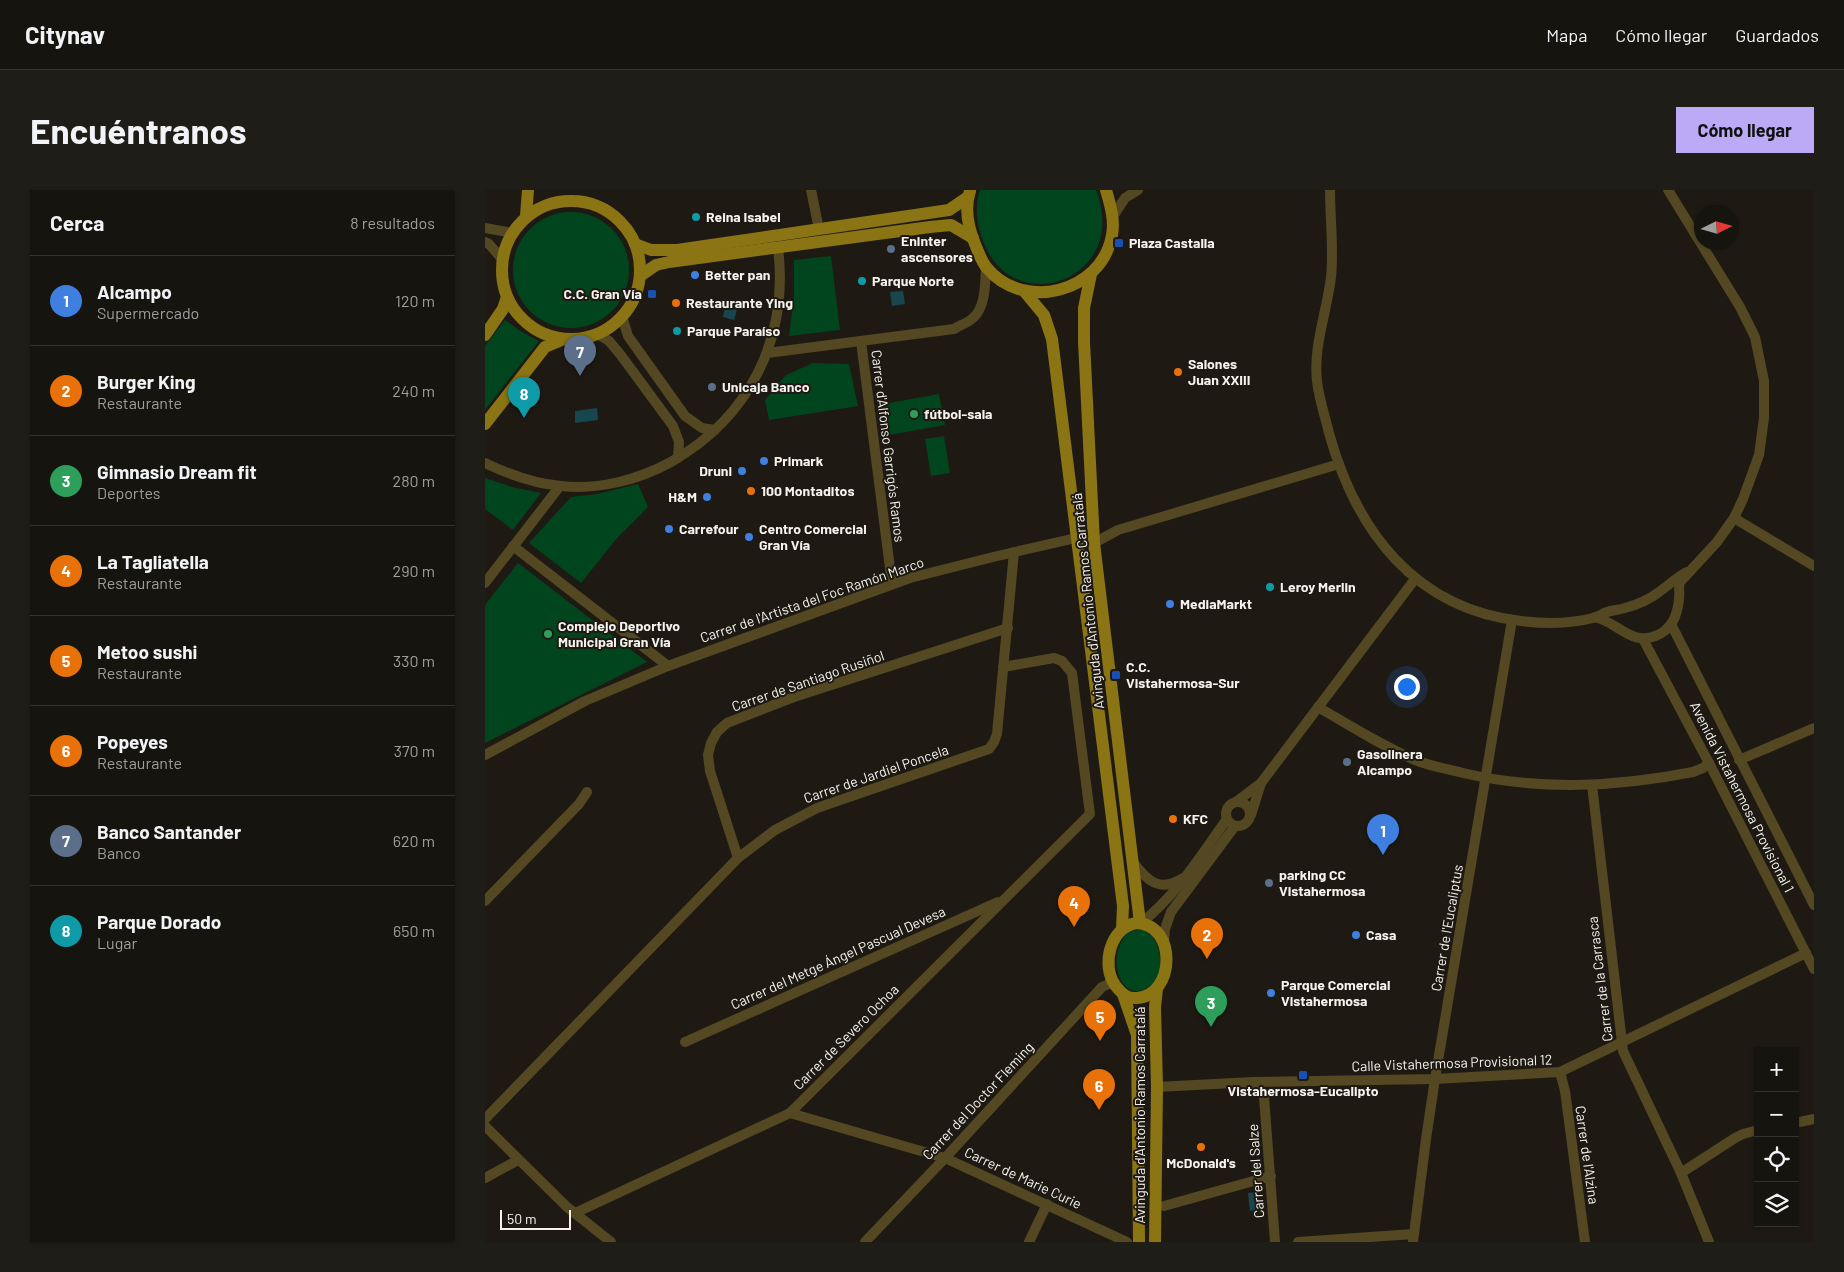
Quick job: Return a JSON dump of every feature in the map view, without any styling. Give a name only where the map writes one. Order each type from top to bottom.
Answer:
[{"type":"main road","points":[[527,216],[528,190]]},
{"type":"main road","points":[[584,190],[593,204]]},
{"type":"main road","points":[[969,194],[968,225],[986,267],[1003,282],[1024,291],[1049,293],[1071,287],[1091,274],[1108,247],[1112,235],[1112,218],[1106,190]]},
{"type":"main road","points":[[635,244],[651,250],[677,250],[949,210],[969,194]]},
{"type":"main road","points":[[574,200],[593,204],[614,216],[630,234],[635,244],[640,276],[634,298],[615,324],[598,334],[575,339],[549,336],[526,323],[512,306],[507,297],[502,278],[502,258],[512,233],[527,216],[544,205],[574,200]]},
{"type":"main road","points":[[640,276],[656,266],[669,262],[951,225],[973,238]]},
{"type":"main road","name":"Avinguda d'Antonio Ramos Carratalá","points":[[1091,274],[1084,308],[1084,342],[1094,543],[1141,923]]},
{"type":"main road","name":"Avinguda d'Antonio Ramos Carratalá","points":[[1024,291],[1044,315],[1052,339],[1121,896],[1122,929]]},
{"type":"main road","points":[[485,335],[503,309],[507,297]]},
{"type":"main road","points":[[485,424],[545,347],[564,339]]},
{"type":"main road","points":[[1141,923],[1156,930],[1164,942],[1167,963],[1162,981],[1157,989],[1141,998],[1135,998],[1123,994],[1113,982],[1109,967],[1109,954],[1112,943],[1122,929],[1128,925],[1141,923]]},
{"type":"main road","name":"Avinguda d'Antonio Ramos Carratalá","points":[[1155,1242],[1157,1087],[1155,1007],[1157,989]]},
{"type":"main road","name":"Avinguda d'Antonio Ramos Carratalá","points":[[1123,994],[1134,1024],[1137,1040],[1139,1242]]},
{"type":"street","points":[[811,190],[819,229]]},
{"type":"street","points":[[1112,218],[1125,198],[1138,190]]},
{"type":"street","points":[[1330,190],[1331,276],[1317,346],[1317,382],[1323,412],[1339,464],[1360,512],[1381,543],[1415,579],[1439,594],[1466,607],[1512,620],[1559,622],[1595,617],[1625,608],[1659,592],[1677,577],[1687,572]]},
{"type":"street","points":[[1595,617],[1606,620],[1634,637],[1643,639],[1654,637],[1663,632],[1671,624],[1678,606],[1680,598],[1678,586],[1687,572],[1712,548],[1734,518],[1751,481],[1759,455],[1764,418],[1764,381],[1755,337],[1740,307],[1668,190]]},
{"type":"street","points":[[485,228],[512,233]]},
{"type":"street","points":[[485,242],[502,258]]},
{"type":"street","points":[[485,463],[509,474],[560,486],[595,486],[641,476],[678,458],[715,430],[746,394],[758,374],[775,326],[780,299],[781,280],[778,248]]},
{"type":"street","points":[[767,352],[955,329],[973,318],[978,311],[984,294],[986,267]]},
{"type":"street","points":[[622,316],[628,336],[685,416],[702,428],[715,430]]},
{"type":"street","points":[[598,334],[609,341],[620,354],[673,426],[679,442],[678,458]]},
{"type":"street","name":"Carrer d'Alfonso Garrigós Ramos","points":[[861,341],[892,584]]},
{"type":"street","points":[[1094,543],[1118,530],[1339,464]]},
{"type":"street","points":[[485,583],[560,486]]},
{"type":"street","points":[[1734,518],[1814,566]]},
{"type":"street","name":"Carrer de l'Artista del Foc Ramón Marco","points":[[485,755],[585,701],[668,666],[892,584],[1076,538]]},
{"type":"street","points":[[513,546],[668,666]]},
{"type":"street","name":"Carrer de Jardiel Poncela","points":[[485,1119],[738,858],[775,830],[817,808],[989,749],[997,734],[1014,552]]},
{"type":"street","points":[[1261,783],[1248,822],[1245,825],[1235,826],[1227,819],[1226,810],[1261,783],[1415,579]]},
{"type":"street","points":[[1659,592],[1671,592],[1678,606]]},
{"type":"street","points":[[1621,630],[1616,617],[1625,608]]},
{"type":"street","name":"Carrer de l'Eucaliptus","points":[[1413,1238],[1435,1079],[1512,620]]},
{"type":"street","name":"Avenida Vistahermosa Provisional 1","points":[[1671,624],[1814,905]]},
{"type":"street","name":"Carrer de Santiago Rusiñol","points":[[738,858],[710,772],[709,755],[711,743],[717,732],[727,724],[794,697],[1008,628]]},
{"type":"street","name":"Avenida Vistahermosa Provisional 1","points":[[1643,639],[1709,762],[1814,969]]},
{"type":"street","name":"Avinguda d'Antonio Ramos Carratalá","points":[[1003,667],[1054,658],[1062,661],[1072,673],[1089,814]]},
{"type":"street","points":[[1318,707],[1388,747],[1417,761],[1486,778],[1540,785],[1592,785],[1659,778],[1693,772],[1703,768],[1709,762]]},
{"type":"street","points":[[1739,760],[1814,728]]},
{"type":"street","name":"Carrer de la Carrasca","points":[[1592,785],[1623,1051],[1681,1173],[1709,1242]]},
{"type":"street","points":[[485,901],[579,804],[587,792]]},
{"type":"street","points":[[1236,802],[1245,803],[1251,815]]},
{"type":"street","name":"Carrer de Severo Ochoa","points":[[575,1213],[790,1113],[1089,814]]},
{"type":"street","points":[[1141,923],[1159,909],[1227,819]]},
{"type":"street","points":[[1164,942],[1165,929],[1171,912],[1235,826]]},
{"type":"street","points":[[1133,862],[1142,874],[1153,883],[1171,884],[1185,876]]},
{"type":"street","name":"Carrer del Metge Ángel Pascual Devesa","points":[[685,1042],[1003,899]]},
{"type":"street","name":"Calle Vistahermosa Provisional 12","points":[[1157,1087],[1435,1079],[1559,1072],[1806,953]]},
{"type":"street","name":"Carrer del Doctor Fleming","points":[[866,1242],[1102,987],[1113,982]]},
{"type":"street","name":"Carrer de l'Alzina","points":[[1559,1072],[1565,1091],[1585,1242]]},
{"type":"street","points":[[1243,1084],[1258,1089],[1263,1097],[1272,1086],[1281,1082]]},
{"type":"street","name":"Carrer del Salze","points":[[1263,1097],[1275,1242]]},
{"type":"street","name":"Carrer de Marie Curie","points":[[790,1113],[945,1158],[1127,1242]]},
{"type":"street","points":[[1799,1122],[1814,1119]]},
{"type":"street","points":[[485,1126],[518,1160],[575,1213],[611,1242]]},
{"type":"street","points":[[1681,1173],[1735,1138],[1754,1131]]},
{"type":"street","points":[[485,1178],[518,1160]]},
{"type":"street","points":[[1164,1206],[1271,1176]]},
{"type":"street","points":[[1029,1242],[1047,1204]]},
{"type":"street","points":[[1298,1242],[1413,1238]]},
{"type":"green space","points":[[980,190],[1096,190],[1103,221],[1097,248],[1083,268],[1062,280],[1039,284],[1015,279],[995,263],[981,235],[977,212]]},
{"type":"green space","points":[[571,212],[593,216],[603,221],[612,229],[620,238],[625,248],[629,270],[625,292],[620,302],[612,311],[603,319],[593,324],[571,328],[549,324],[539,319],[530,311],[522,302],[517,292],[513,270],[517,248],[522,238],[530,229],[539,221],[549,216]]},
{"type":"green space","points":[[831,256],[840,330],[789,336],[794,296],[794,260]]},
{"type":"green space","points":[[505,320],[539,341],[485,410],[485,346]]},
{"type":"green space","points":[[813,363],[849,364],[858,406],[769,420],[765,400],[786,375]]},
{"type":"green space","name":"fútbol-sala","points":[[939,394],[945,425],[889,435],[884,404]]},
{"type":"green space","points":[[944,436],[950,473],[931,476],[925,439]]},
{"type":"green space","points":[[485,478],[512,487],[541,493],[513,530],[485,509]]},
{"type":"green space","points":[[638,484],[648,507],[617,538],[581,583],[529,543],[571,497],[597,494]]},
{"type":"green space","name":"Complejo Deportivo Municipal Gran Vía","points":[[518,563],[647,662],[485,743],[485,605]]},
{"type":"green space","points":[[1143,929],[1153,938],[1157,945],[1160,958],[1159,970],[1155,980],[1149,987],[1134,991],[1121,980],[1117,968],[1117,953],[1128,932]]},
{"type":"water","points":[[903,291],[905,304],[892,306],[890,292]]},
{"type":"water","points":[[727,299],[739,302],[734,320],[723,317]]},
{"type":"water","points":[[597,408],[598,420],[575,423],[575,411]]},
{"type":"water","points":[[1257,1192],[1259,1210],[1250,1211],[1248,1193]]},
{"type":"place","name":"Reina Isabel","points":[[696,217]]},
{"type":"place","name":"Plaza Castalla","points":[[1119,243]]},
{"type":"place","name":"Eninter ascensores","points":[[891,249]]},
{"type":"place","name":"Better pan","points":[[695,275]]},
{"type":"place","name":"Parque Norte","points":[[862,281]]},
{"type":"place","name":"C.C. Gran Vía","points":[[652,294]]},
{"type":"place","name":"Restaurante Ying","points":[[676,303]]},
{"type":"place","name":"Parque Paraíso","points":[[677,331]]},
{"type":"place","name":"Salones Juan XXIII","points":[[1178,372]]},
{"type":"place","name":"Banco Santander","points":[[580,376]]},
{"type":"place","name":"Unicaja Banco","points":[[712,387]]},
{"type":"place","name":"fútbol-sala","points":[[914,414]]},
{"type":"place","name":"Parque Dorado","points":[[524,418]]},
{"type":"place","name":"Primark","points":[[764,461]]},
{"type":"place","name":"Druni","points":[[742,471]]},
{"type":"place","name":"100 Montaditos","points":[[751,491]]},
{"type":"place","name":"H&M","points":[[707,497]]},
{"type":"place","name":"Carrefour","points":[[669,529]]},
{"type":"place","name":"Centro Comercial Gran Vía","points":[[749,537]]},
{"type":"place","name":"Leroy Merlin","points":[[1270,587]]},
{"type":"place","name":"MediaMarkt","points":[[1170,604]]},
{"type":"place","name":"Complejo Deportivo Municipal Gran Vía","points":[[548,634]]},
{"type":"place","name":"C.C. Vistahermosa-Sur","points":[[1116,675]]},
{"type":"place","name":"Gasolinera Alcampo","points":[[1347,762]]},
{"type":"place","name":"KFC","points":[[1173,819]]},
{"type":"place","name":"Alcampo","points":[[1383,855]]},
{"type":"place","name":"parking CC Vistahermosa","points":[[1269,883]]},
{"type":"place","name":"La Tagliatella","points":[[1074,927]]},
{"type":"place","name":"Casa","points":[[1356,935]]},
{"type":"place","name":"Burger King","points":[[1207,959]]},
{"type":"place","name":"Parque Comercial Vistahermosa","points":[[1271,993]]},
{"type":"place","name":"Gimnasio Dream fit","points":[[1211,1027]]},
{"type":"place","name":"Metoo sushi","points":[[1100,1041]]},
{"type":"place","name":"Vistahermosa-Eucalipto","points":[[1303,1075]]},
{"type":"place","name":"Popeyes","points":[[1099,1110]]},
{"type":"place","name":"McDonald's","points":[[1201,1147]]}]
